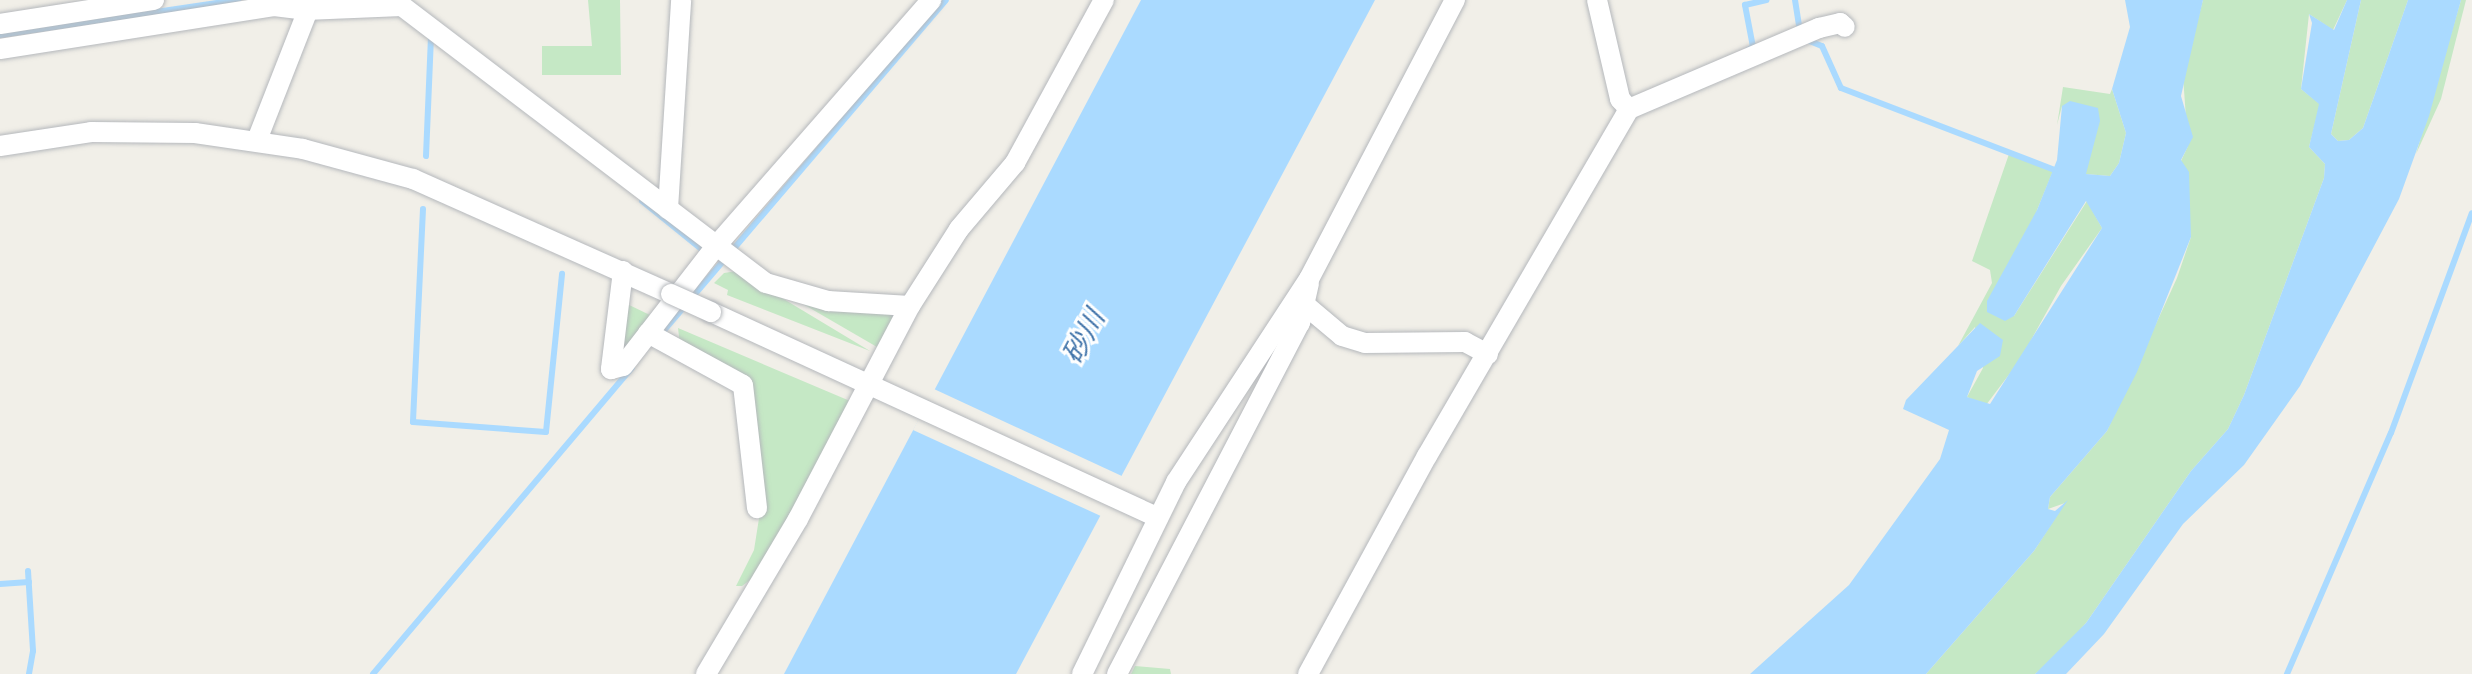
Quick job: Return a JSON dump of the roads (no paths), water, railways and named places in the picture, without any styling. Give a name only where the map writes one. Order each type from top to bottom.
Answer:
[{"type":"street","points":[[0,24],[154,0]]},
{"type":"street","points":[[668,209],[681,0]]},
{"type":"street","points":[[623,271],[611,369],[623,366],[655,337],[718,254],[931,0]]},
{"type":"street","points":[[706,674],[871,386],[910,306],[959,229],[1015,163],[1104,0]]},
{"type":"street","points":[[1082,674],[1158,518],[1300,301],[1455,0]]},
{"type":"street","points":[[1597,0],[1620,99],[1629,109]]},
{"type":"street","points":[[0,49],[274,6],[398,4],[668,209],[718,254],[793,294],[910,306]]},
{"type":"street","points":[[257,140],[308,5]]},
{"type":"street","points":[[1308,674],[1483,352],[1629,109],[1803,34],[1833,24],[1845,27]]},
{"type":"street","points":[[0,146],[91,132],[195,133],[257,140],[413,179],[623,271],[1158,518]]},
{"type":"street","points":[[1300,301],[1342,336],[1365,343],[1465,342],[1483,352]]},
{"type":"street","points":[[1117,674],[1220,483],[1300,323],[1300,301]]},
{"type":"street","points":[[655,337],[743,385],[757,508]]},
{"type":"water","name":"砂川","points":[[1141,0],[1375,0],[1016,674],[784,674]]},
{"type":"water","points":[[2125,0],[2203,0],[2181,96],[2193,137],[2181,160],[2189,172],[2191,237],[2137,372],[2107,431],[2050,497],[2048,509],[2055,511],[2068,500],[2034,551],[1926,674],[1750,674],[1849,585],[1940,459],[1949,430],[1903,409],[1906,400],[1980,323],[2003,340],[2000,356],[1977,371],[1967,397],[1990,404],[2102,228],[2086,201],[2014,316],[2005,321],[1987,312],[1987,301],[2037,210],[2057,160],[2062,106],[2070,101],[2098,108],[2100,121],[2086,174],[2110,176],[2119,163],[2126,133],[2112,89],[2130,27]]},
{"type":"water","points":[[2347,0],[2361,0],[2331,134],[2338,141],[2349,140],[2363,128],[2408,0],[2461,0],[2429,116],[2399,199],[2300,386],[2244,465],[2183,524],[2104,634],[2066,674],[2035,674],[2086,623],[2191,471],[2228,429],[2244,395],[2324,178],[2325,164],[2309,147],[2319,104],[2301,89],[2312,23],[2309,14],[2334,30]]},
{"type":"waterway","points":[[0,35],[238,0]]},
{"type":"waterway","points":[[660,335],[946,0]]},
{"type":"waterway","points":[[1748,50],[1753,47],[1745,5],[1766,0]]},
{"type":"waterway","points":[[1795,0],[1800,32]]},
{"type":"waterway","points":[[426,156],[431,36]]},
{"type":"waterway","points":[[1807,40],[1822,46],[1841,88],[2055,170]]},
{"type":"waterway","points":[[642,201],[705,252]]},
{"type":"waterway","points":[[423,209],[413,422],[546,432],[562,274]]},
{"type":"waterway","points":[[2287,674],[2391,433],[2472,213]]},
{"type":"waterway","points":[[373,674],[632,368]]},
{"type":"waterway","points":[[28,571],[33,651],[29,674]]},
{"type":"waterway","points":[[0,584],[29,582]]}]
